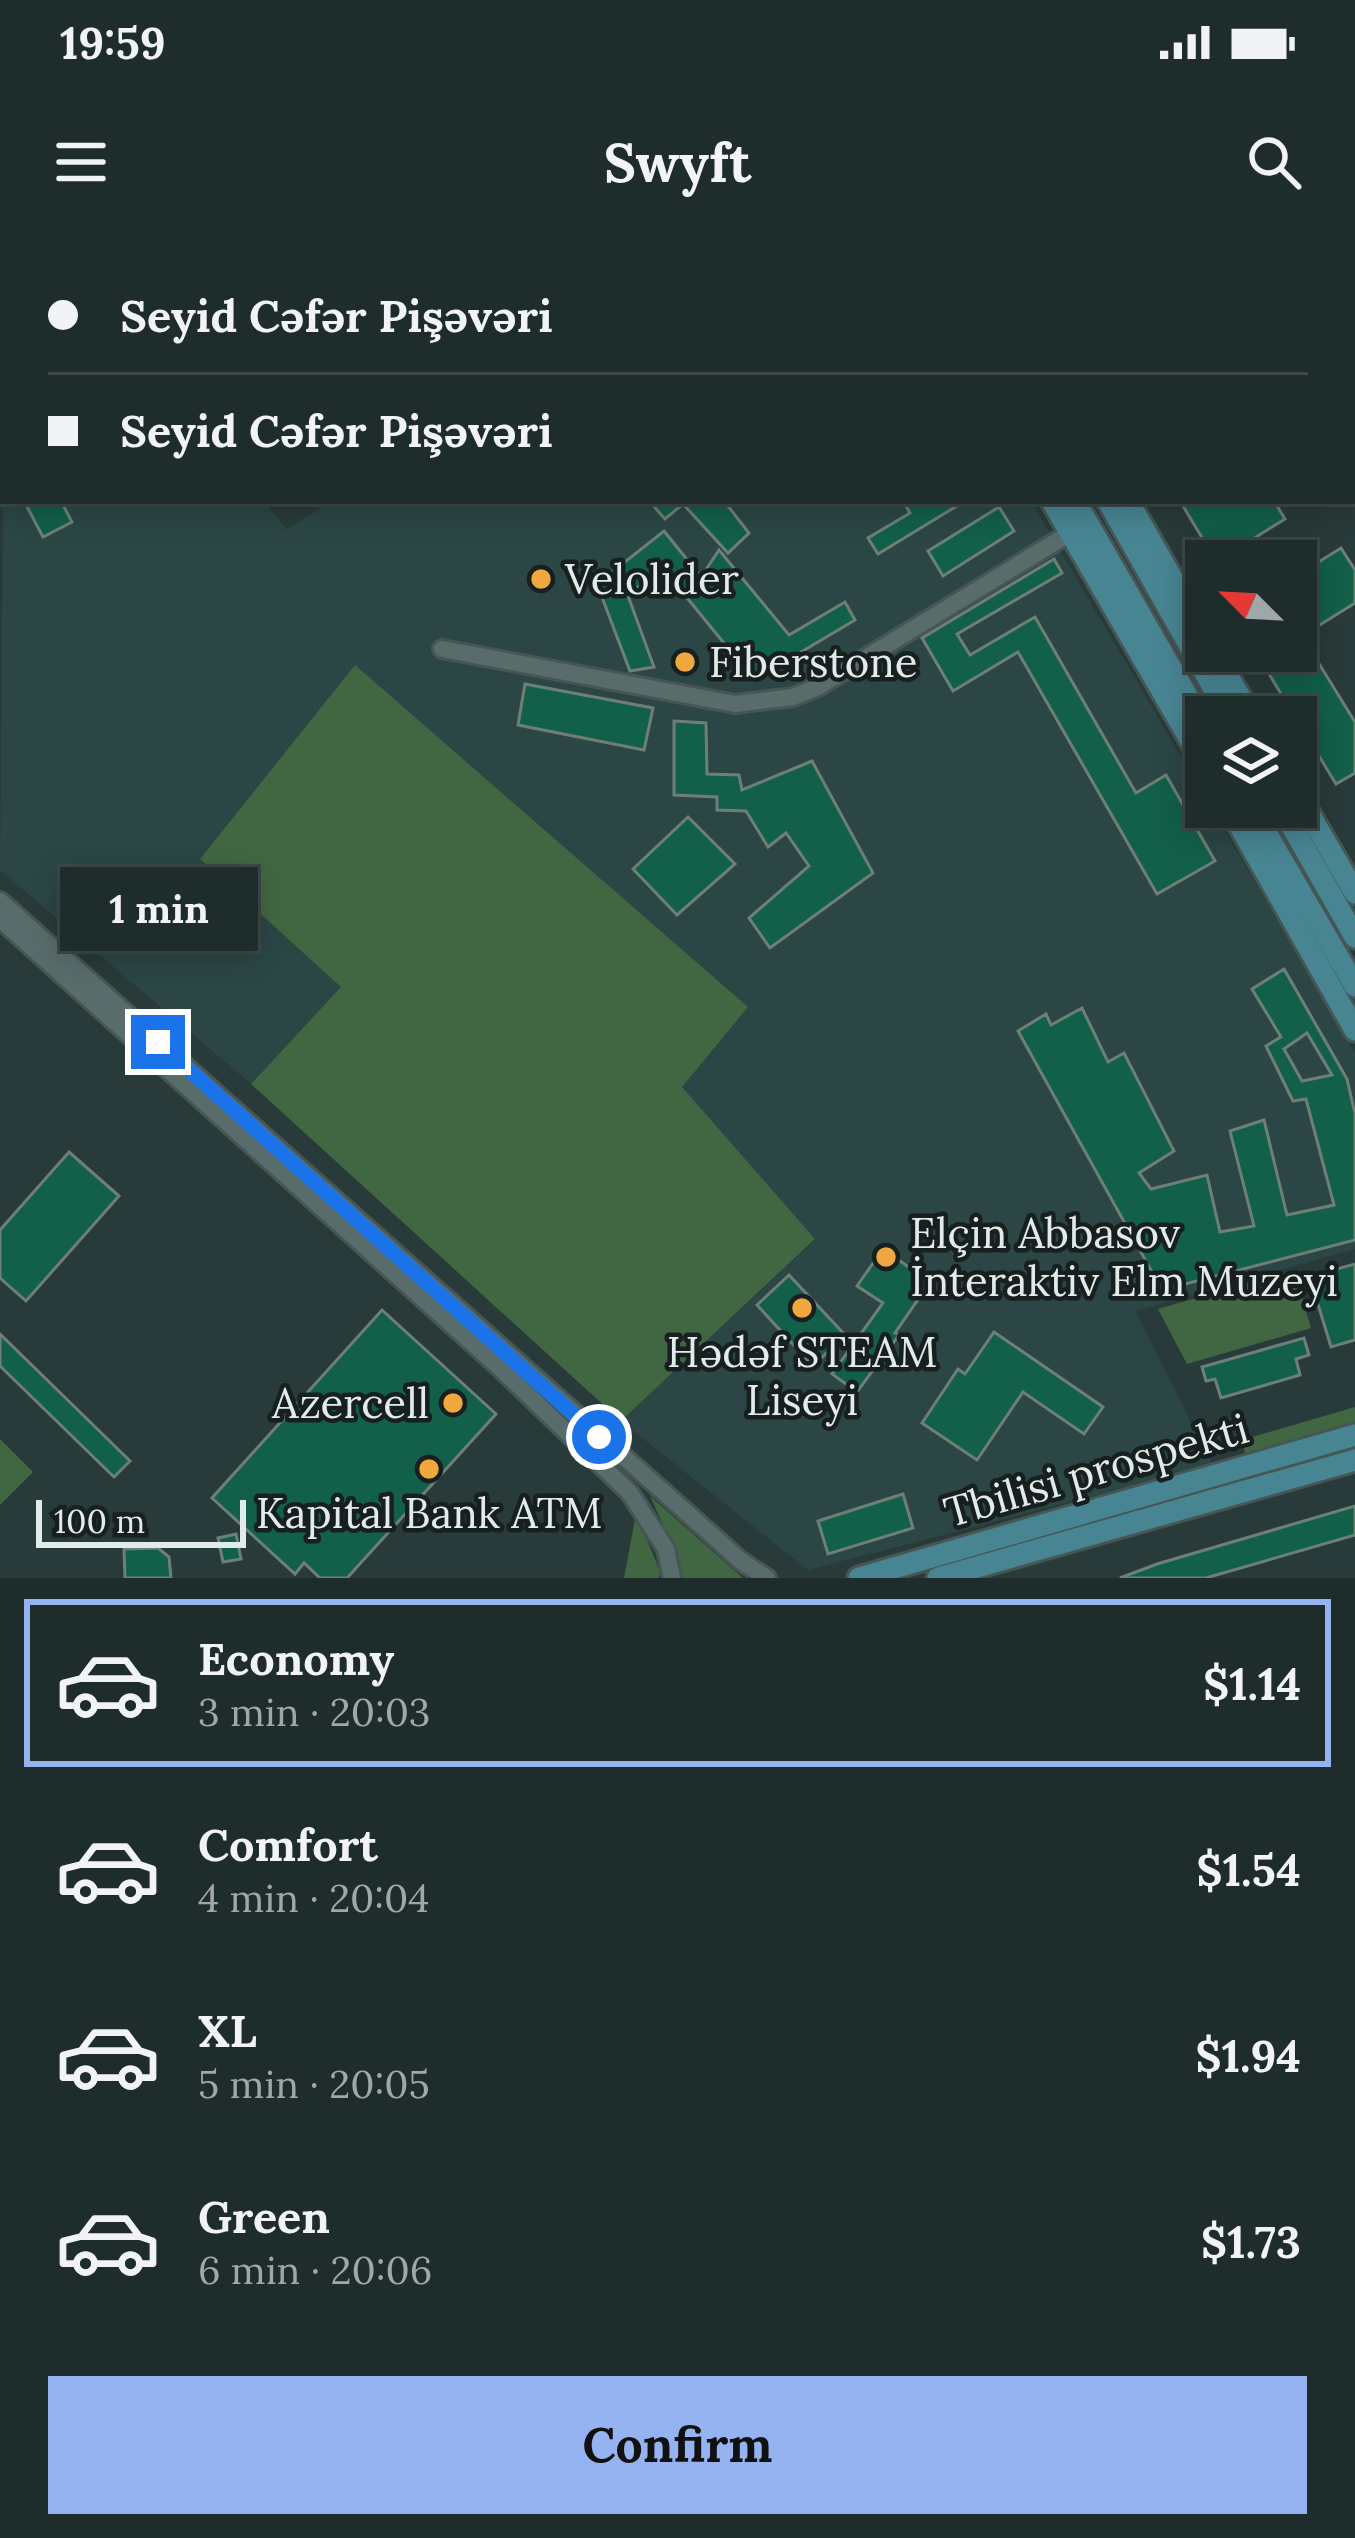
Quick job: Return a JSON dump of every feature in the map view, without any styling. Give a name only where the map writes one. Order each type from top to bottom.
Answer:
[{"type":"main road","points":[[1054,504],[1185,731]]},
{"type":"main road","points":[[1077,504],[1187,696]]},
{"type":"main road","points":[[1110,504],[1218,696]]},
{"type":"main road","points":[[1130,504],[1185,601]]},
{"type":"main road","points":[[1144,530],[1146,568]]},
{"type":"main road","points":[[1088,563],[1124,586]]},
{"type":"main road","points":[[1317,827],[1355,892]]},
{"type":"main road","points":[[1241,828],[1355,1030]]},
{"type":"main road","points":[[1263,828],[1355,986]]},
{"type":"main road","points":[[1293,828],[1355,937]]},
{"type":"main road","name":"Tbilisi prospekti","points":[[859,1578],[1355,1435]]},
{"type":"main road","name":"Tbilisi prospekti","points":[[938,1578],[1355,1460]]},
{"type":"street","points":[[442,649],[735,704],[794,698],[1070,533]]},
{"type":"street","points":[[0,901],[599,1437],[741,1562],[766,1578]]},
{"type":"street","points":[[0,919],[500,1367],[644,1510],[666,1549],[671,1578]]},
{"type":"street","points":[[586,1453],[599,1437]]},
{"type":"shaded area","points":[[3,504],[266,504],[287,529],[327,504],[1033,504],[1185,763],[1185,828],[1223,828],[1355,1053],[1355,1249],[1135,1311],[1213,1465],[808,1570],[621,1421],[815,1240],[341,988],[251,1084],[0,870]]},
{"type":"green space","points":[[355,665],[748,1007],[682,1087],[815,1239],[621,1421],[251,1084],[341,987],[200,859]]},
{"type":"green space","points":[[1294,1270],[1311,1328],[1187,1364],[1158,1309]]},
{"type":"green space","points":[[1355,1407],[1355,1422],[1245,1454],[1242,1440]]},
{"type":"green space","points":[[0,1439],[33,1472],[0,1505]]},
{"type":"green space","points":[[650,1496],[743,1578],[683,1578]]},
{"type":"green space","points":[[636,1514],[660,1571],[659,1578],[624,1578]]},
{"type":"building","points":[[26,504],[63,504],[72,522],[43,537]]},
{"type":"building","points":[[652,504],[683,504],[665,519]]},
{"type":"building","points":[[683,504],[726,504],[749,533],[728,553]]},
{"type":"building","points":[[905,504],[960,504],[878,554],[868,538],[910,513]]},
{"type":"building","points":[[1182,504],[1276,504],[1285,519],[1256,537],[1203,540]]},
{"type":"building","points":[[999,507],[1014,531],[943,576],[928,551]]},
{"type":"building","points":[[664,531],[701,577],[719,550],[789,635],[845,602],[855,620],[754,680],[666,572],[627,593],[654,667],[630,671],[597,584]]},
{"type":"building","points":[[1341,548],[1355,570],[1355,603],[1317,627],[1317,563]]},
{"type":"building","points":[[1054,559],[1062,573],[957,634],[970,655],[1035,617],[1136,793],[1166,775],[1185,808],[1185,828],[1196,828],[1215,861],[1157,894],[1018,652],[953,691],[922,638]]},
{"type":"building","points":[[1317,660],[1355,722],[1355,773],[1336,784],[1317,753],[1317,696],[1282,696],[1268,672],[1317,672]]},
{"type":"building","points":[[525,684],[653,708],[644,750],[518,725]]},
{"type":"building","points":[[674,721],[706,723],[707,774],[739,775],[742,790],[812,761],[873,873],[770,948],[749,918],[809,866],[786,833],[768,847],[746,811],[717,810],[717,797],[674,795]]},
{"type":"building","points":[[688,817],[735,864],[677,915],[633,869]]},
{"type":"building","points":[[1284,969],[1347,1079],[1355,1114],[1355,1240],[1162,1290],[1018,1031],[1046,1014],[1051,1025],[1082,1008],[1108,1062],[1124,1053],[1174,1151],[1139,1173],[1151,1189],[1207,1175],[1220,1232],[1254,1226],[1230,1131],[1264,1120],[1287,1215],[1334,1205],[1306,1099],[1293,1101],[1266,1046],[1281,1037],[1252,989]],"holes":[[[1307,1033],[1332,1075],[1302,1081],[1284,1049]]]},
{"type":"building","points":[[69,1152],[119,1196],[26,1301],[0,1278],[0,1230]]},
{"type":"building","points":[[883,1249],[930,1282],[857,1392],[832,1374],[883,1303],[857,1286]]},
{"type":"building","points":[[1355,1264],[1355,1340],[1331,1347],[1313,1288],[1336,1281],[1333,1270]]},
{"type":"building","points":[[789,1275],[845,1335],[813,1366],[757,1305]]},
{"type":"building","points":[[382,1310],[496,1414],[347,1578],[320,1578],[304,1563],[295,1574],[212,1498]]},
{"type":"building","points":[[994,1332],[1103,1407],[1084,1434],[1023,1392],[977,1460],[922,1423],[958,1369],[965,1374]]},
{"type":"building","points":[[0,1334],[130,1461],[114,1477],[0,1366]]},
{"type":"building","points":[[1304,1338],[1309,1355],[1296,1359],[1300,1375],[1221,1398],[1215,1379],[1206,1381],[1202,1367]]},
{"type":"building","points":[[903,1494],[913,1528],[828,1554],[818,1521]]},
{"type":"building","points":[[1355,1506],[1355,1535],[1206,1578],[1120,1578],[1157,1564]]},
{"type":"building","points":[[236,1534],[241,1559],[223,1562],[218,1538]]},
{"type":"building","points":[[158,1548],[169,1557],[171,1578],[125,1578],[124,1549]]},
{"type":"place","name":"Velolider","points":[[541,579]]},
{"type":"place","name":"Fiberstone","points":[[685,662]]},
{"type":"place","name":"Elçin Abbasov İnteraktiv Elm Muzeyi","points":[[886,1257]]},
{"type":"place","name":"Hədəf STEAM Liseyi","points":[[802,1308]]},
{"type":"place","name":"Azercell","points":[[453,1403]]},
{"type":"place","name":"Kapital Bank ATM","points":[[429,1469]]},
{"type":"route","points":[[158,1042],[599,1437]]}]
